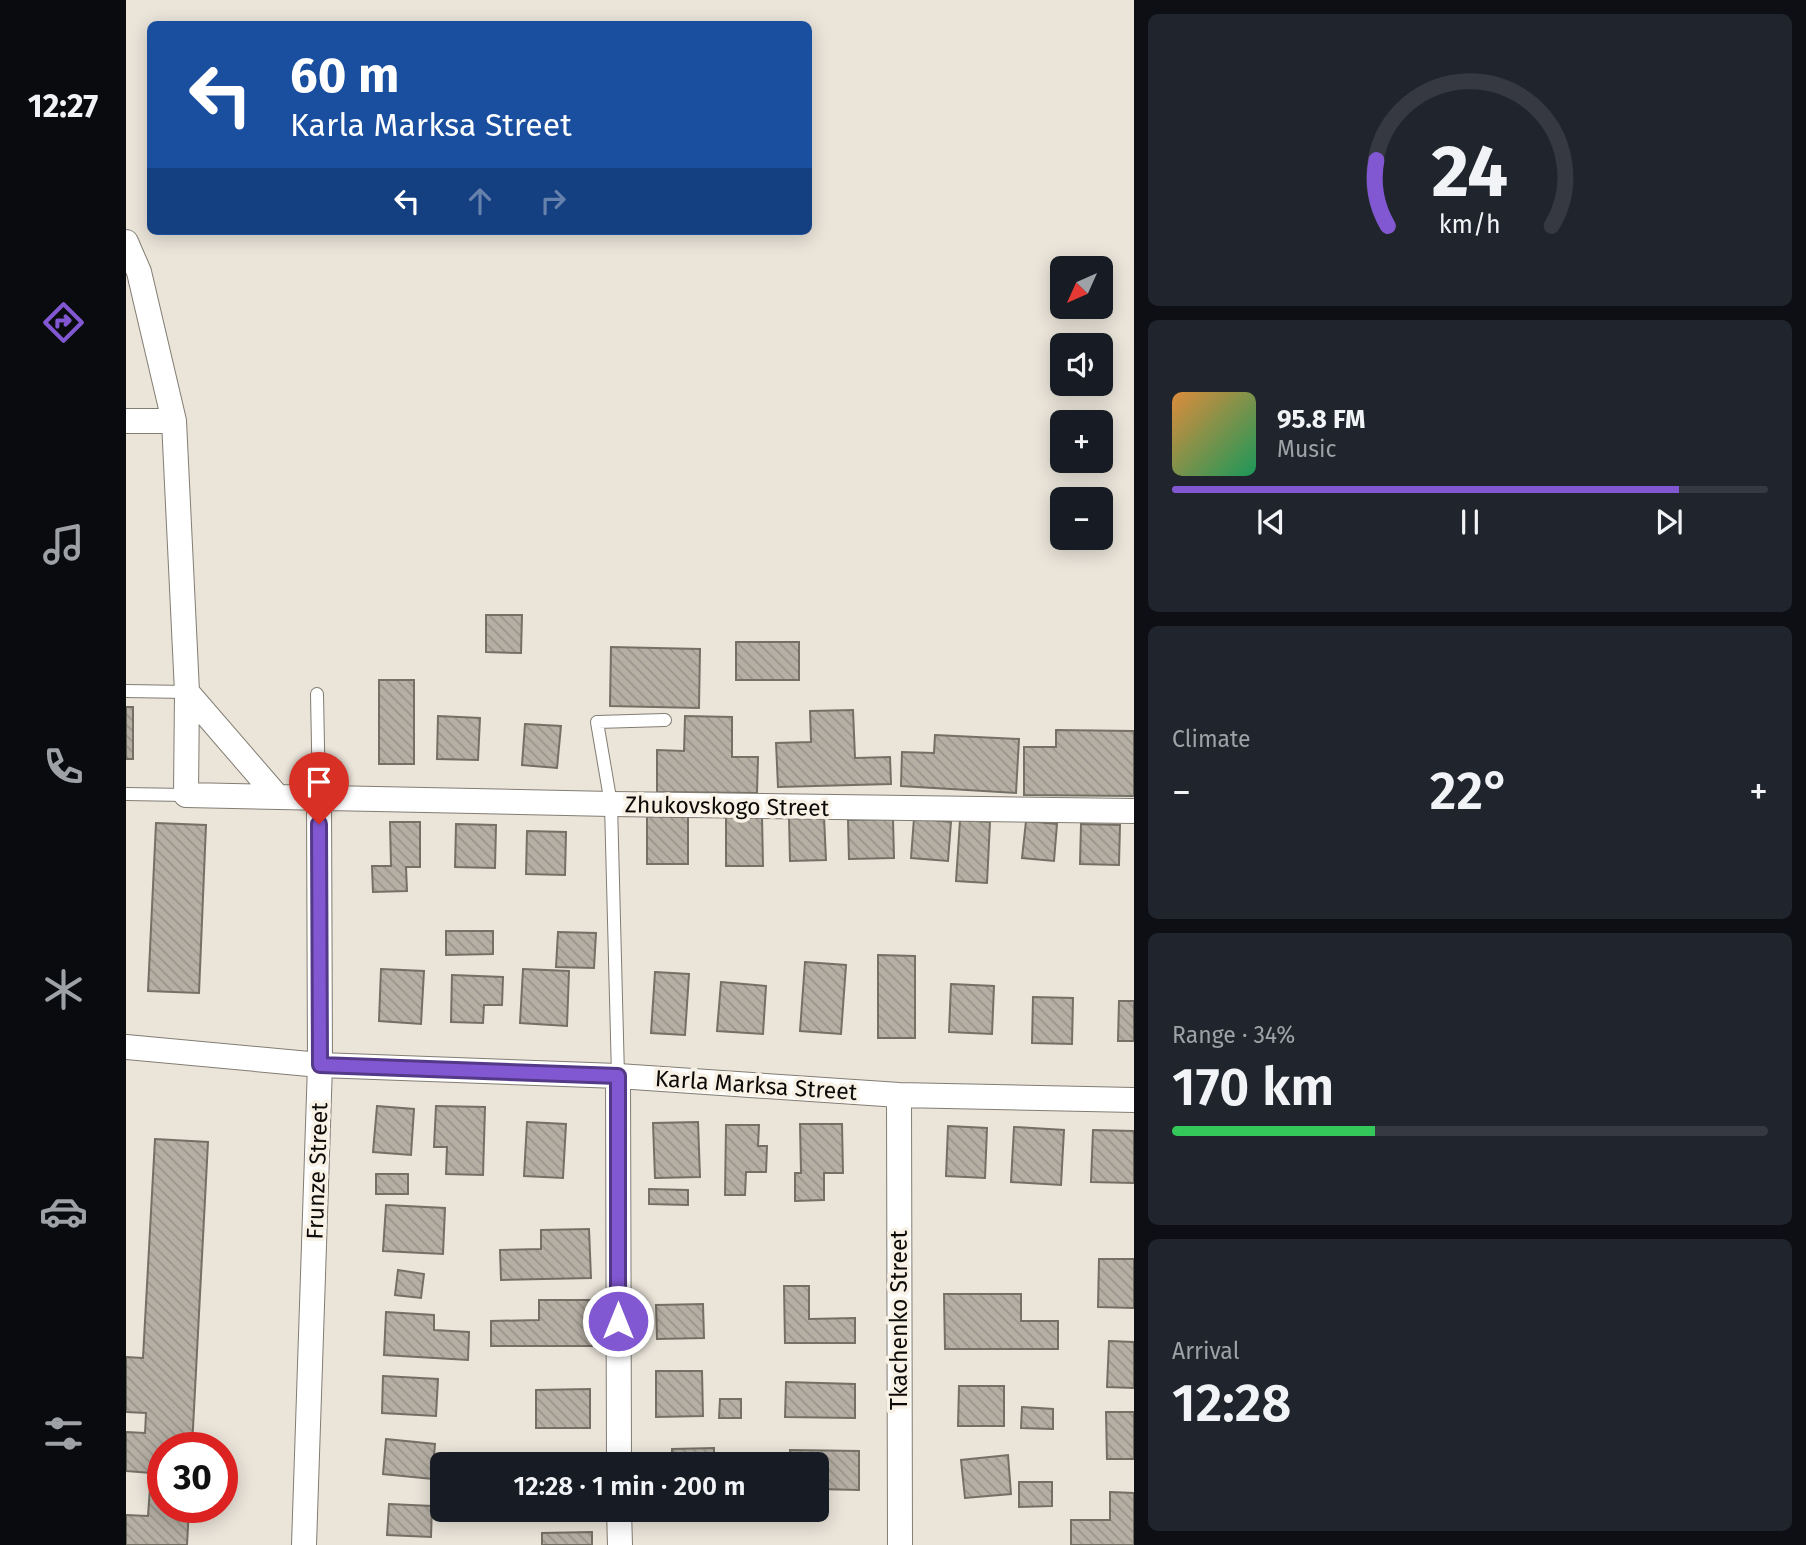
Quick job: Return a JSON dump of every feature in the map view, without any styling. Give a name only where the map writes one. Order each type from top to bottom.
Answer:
[{"type":"street","points":[[126,242],[139,272],[174,421],[187,692],[186,795]]},
{"type":"street","points":[[126,422],[174,421]]},
{"type":"street","points":[[187,692],[276,795]]},
{"type":"street","name":"Zhukovskogo Street","points":[[186,795],[1134,811]]},
{"type":"street","name":"Frunze Street","points":[[304,1545],[320,1065],[319,798]]},
{"type":"street","name":"Karla Marksa Street","points":[[126,1047],[320,1065],[618,1076],[899,1095],[1134,1100]]},
{"type":"street","points":[[618,1076],[618,1452]]},
{"type":"street","name":"Tkachenko Street","points":[[899,1095],[900,1545]]},
{"type":"street","points":[[619,1522],[620,1545]]},
{"type":"lane","points":[[126,691],[187,692]]},
{"type":"lane","points":[[317,694],[319,798]]},
{"type":"lane","points":[[618,1076],[611,804],[597,722],[665,720]]},
{"type":"lane","points":[[126,794],[186,795]]},
{"type":"building","points":[[486,615],[522,615],[521,653],[486,652]]},
{"type":"building","points":[[736,642],[799,642],[799,680],[736,680]]},
{"type":"building","points":[[611,647],[700,649],[699,708],[610,706]]},
{"type":"building","points":[[379,680],[414,680],[414,764],[379,764]]},
{"type":"building","points":[[126,707],[133,707],[133,759],[126,759]]},
{"type":"building","points":[[853,710],[855,758],[890,757],[891,784],[778,787],[776,743],[811,742],[810,711]]},
{"type":"building","points":[[438,716],[480,718],[478,760],[437,759]]},
{"type":"building","points":[[685,716],[732,717],[732,757],[758,757],[757,793],[657,792],[657,750],[684,751]]},
{"type":"building","points":[[525,724],[561,726],[557,768],[522,765]]},
{"type":"building","points":[[1056,730],[1134,731],[1134,796],[1024,795],[1024,747],[1056,747]]},
{"type":"building","points":[[935,735],[1019,739],[1016,793],[901,786],[902,752],[934,753]]},
{"type":"building","points":[[647,816],[688,817],[688,864],[647,864]]},
{"type":"building","points":[[762,816],[763,866],[726,866],[726,817]]},
{"type":"building","points":[[824,817],[826,860],[790,861],[789,818]]},
{"type":"building","points":[[914,818],[951,822],[948,861],[911,858]]},
{"type":"building","points":[[893,819],[894,858],[849,859],[848,820]]},
{"type":"building","points":[[960,820],[990,822],[987,883],[956,881]]},
{"type":"building","points":[[1026,821],[1057,824],[1054,861],[1022,858]]},
{"type":"building","points":[[390,822],[420,822],[420,867],[406,867],[407,891],[373,892],[372,866],[391,866]]},
{"type":"building","points":[[156,823],[206,825],[199,993],[148,991]]},
{"type":"building","points":[[456,824],[496,825],[495,868],[455,867]]},
{"type":"building","points":[[1081,824],[1120,825],[1119,865],[1080,864]]},
{"type":"building","points":[[527,831],[566,832],[565,875],[526,874]]},
{"type":"building","points":[[446,931],[493,931],[493,954],[446,955]]},
{"type":"building","points":[[558,932],[596,933],[594,968],[556,967]]},
{"type":"building","points":[[878,955],[915,956],[915,1038],[878,1038]]},
{"type":"building","points":[[805,962],[846,965],[841,1034],[800,1031]]},
{"type":"building","points":[[381,969],[424,971],[421,1024],[379,1021]]},
{"type":"building","points":[[523,969],[569,971],[567,1026],[520,1023]]},
{"type":"building","points":[[655,972],[689,974],[685,1035],[651,1033]]},
{"type":"building","points":[[452,975],[503,977],[502,1005],[484,1005],[483,1023],[451,1022]]},
{"type":"building","points":[[721,982],[766,986],[763,1034],[717,1031]]},
{"type":"building","points":[[951,984],[994,986],[992,1034],[949,1032]]},
{"type":"building","points":[[1033,997],[1073,998],[1072,1044],[1032,1043]]},
{"type":"building","points":[[1119,1001],[1134,1001],[1134,1041],[1118,1041]]},
{"type":"building","points":[[377,1106],[414,1109],[411,1155],[373,1152]]},
{"type":"building","points":[[436,1106],[485,1107],[483,1175],[446,1174],[447,1147],[434,1147]]},
{"type":"building","points":[[527,1122],[566,1124],[563,1178],[524,1176]]},
{"type":"building","points":[[698,1122],[700,1177],[655,1178],[653,1123]]},
{"type":"building","points":[[800,1124],[842,1124],[843,1173],[824,1173],[824,1200],[795,1201],[795,1173],[801,1173]]},
{"type":"building","points":[[726,1125],[759,1125],[758,1146],[767,1146],[766,1172],[746,1172],[745,1195],[725,1195]]},
{"type":"building","points":[[948,1126],[987,1128],[985,1178],[946,1176]]},
{"type":"building","points":[[1014,1127],[1064,1130],[1061,1185],[1011,1182]]},
{"type":"building","points":[[1093,1130],[1134,1131],[1134,1183],[1091,1182]]},
{"type":"building","points":[[155,1139],[208,1142],[193,1432],[147,1432],[147,1473],[126,1471],[126,1432],[145,1433],[146,1413],[126,1412],[126,1357],[143,1358]]},
{"type":"building","points":[[376,1174],[408,1174],[408,1194],[376,1194]]},
{"type":"building","points":[[649,1189],[688,1190],[688,1205],[649,1204]]},
{"type":"building","points":[[386,1205],[445,1208],[443,1254],[383,1251]]},
{"type":"building","points":[[589,1229],[591,1278],[501,1280],[500,1250],[541,1249],[541,1230]]},
{"type":"building","points":[[1099,1259],[1134,1259],[1134,1308],[1098,1307]]},
{"type":"building","points":[[398,1270],[424,1274],[421,1298],[395,1295]]},
{"type":"building","points":[[784,1286],[809,1286],[809,1319],[855,1318],[855,1343],[785,1343]]},
{"type":"building","points":[[944,1294],[1021,1294],[1021,1321],[1058,1321],[1058,1349],[945,1349]]},
{"type":"building","points":[[539,1300],[592,1300],[592,1346],[491,1346],[491,1321],[539,1320]]},
{"type":"building","points":[[703,1304],[704,1338],[657,1339],[656,1305]]},
{"type":"building","points":[[386,1312],[434,1315],[434,1330],[469,1332],[468,1360],[384,1355]]},
{"type":"building","points":[[1109,1341],[1134,1342],[1134,1388],[1107,1387]]},
{"type":"building","points":[[656,1371],[702,1371],[703,1416],[656,1417]]},
{"type":"building","points":[[383,1376],[438,1379],[436,1416],[382,1413]]},
{"type":"building","points":[[786,1382],[855,1384],[855,1418],[785,1417]]},
{"type":"building","points":[[959,1386],[1004,1386],[1004,1426],[958,1426]]},
{"type":"building","points":[[590,1389],[590,1428],[536,1428],[536,1390]]},
{"type":"building","points":[[720,1399],[741,1399],[741,1418],[719,1418]]},
{"type":"building","points":[[1022,1407],[1053,1409],[1053,1429],[1021,1428]]},
{"type":"building","points":[[1106,1412],[1134,1412],[1134,1459],[1107,1459]]},
{"type":"building","points":[[386,1439],[435,1444],[434,1452],[430,1452],[430,1479],[383,1474]]},
{"type":"building","points":[[714,1448],[714,1452],[672,1452],[672,1449]]},
{"type":"building","points":[[859,1451],[859,1490],[829,1489],[829,1452],[790,1452]]},
{"type":"building","points":[[1008,1455],[1011,1494],[965,1498],[961,1460]]},
{"type":"building","points":[[1019,1482],[1052,1482],[1052,1506],[1019,1507]]},
{"type":"building","points":[[1110,1492],[1134,1493],[1134,1545],[1071,1545],[1071,1520],[1110,1520]]},
{"type":"building","points":[[389,1504],[430,1506],[431,1537],[387,1535]]},
{"type":"building","points":[[126,1515],[147,1516],[147,1523],[188,1523],[187,1545],[126,1545]]},
{"type":"building","points":[[592,1532],[592,1545],[542,1545],[542,1533]]},
{"type":"route","points":[[319,824],[320,1065],[618,1076],[618,1321]]}]
